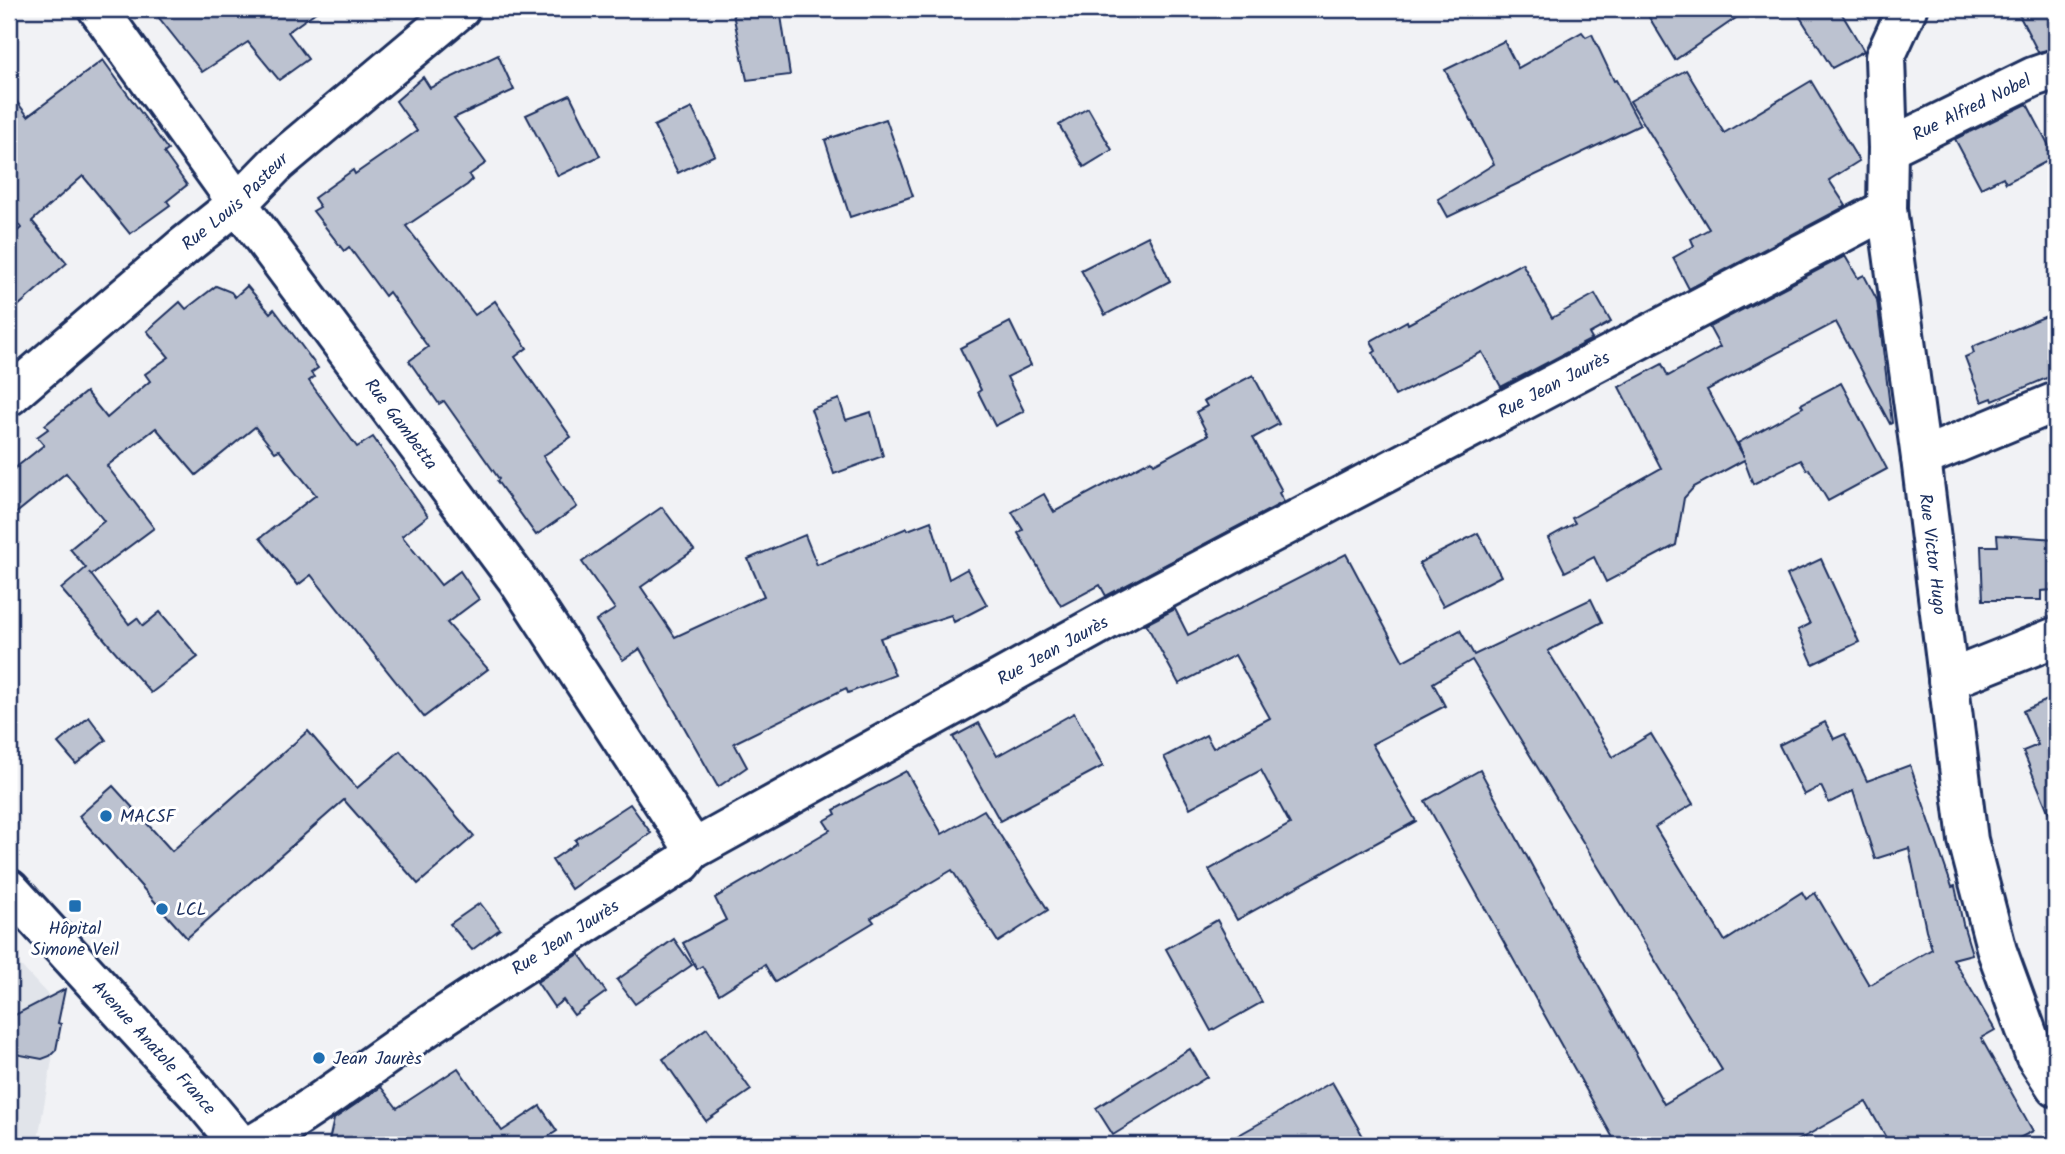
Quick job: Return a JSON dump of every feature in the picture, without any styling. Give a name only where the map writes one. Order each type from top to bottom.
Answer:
[{"type":"street","name":"Rue Gambetta","points":[[98,9],[238,203],[517,579],[692,850]]},
{"type":"street","name":"Rue Louis Pasteur","points":[[9,396],[238,203],[277,163],[460,9]]},
{"type":"street","name":"Rue Victor Hugo","points":[[1907,9],[1885,57],[1887,209],[1968,841],[1997,951],[2035,1055],[2056,1087]]},
{"type":"street","name":"Rue Alfred Nobel","points":[[1888,148],[2032,77],[2056,69]]},
{"type":"street","name":"Rue Jean Jaurès","points":[[252,1145],[288,1125],[428,1027],[682,863],[692,850],[1127,608],[1887,209]]},
{"type":"street","points":[[1921,458],[2056,402]]},
{"type":"street","points":[[1948,680],[2056,637]]},
{"type":"street","name":"Avenue Anatole France","points":[[9,889],[210,1108],[240,1145]]},
{"type":"shaded area","points":[[9,953],[61,1009],[37,1145],[9,1145]]},
{"type":"building","points":[[152,9],[320,9],[288,32],[308,59],[279,80],[248,42],[202,72]]},
{"type":"building","points":[[780,9],[790,75],[747,80],[733,14]]},
{"type":"building","points":[[1644,9],[1749,9],[1675,60]]},
{"type":"building","points":[[1795,9],[1839,9],[1864,51],[1832,68]]},
{"type":"building","points":[[2016,9],[2056,9],[2056,48],[2038,52]]},
{"type":"building","points":[[1582,32],[1586,37],[1592,34],[1614,81],[1616,80],[1640,125],[1448,217],[1438,199],[1494,164],[1445,70],[1504,41],[1518,68]]},
{"type":"building","points":[[498,55],[514,90],[454,118],[486,163],[469,175],[472,180],[467,185],[406,226],[475,315],[495,301],[527,348],[515,357],[571,437],[543,456],[577,507],[536,535],[444,401],[439,404],[409,361],[428,347],[389,292],[385,296],[349,247],[344,251],[313,211],[320,207],[314,198],[353,170],[355,174],[417,131],[396,101],[423,77],[430,88]]},
{"type":"building","points":[[103,60],[168,150],[164,153],[187,185],[167,201],[170,205],[130,234],[83,176],[32,221],[67,263],[9,314],[9,238],[21,228],[9,212],[9,92],[28,116]]},
{"type":"building","points":[[1686,70],[1724,133],[1811,81],[1859,161],[1829,180],[1846,206],[1689,289],[1673,258],[1694,246],[1691,239],[1709,229],[1630,101]]},
{"type":"building","points":[[570,95],[600,156],[558,176],[526,115]]},
{"type":"building","points":[[2027,104],[2055,157],[2006,183],[2003,177],[1981,188],[1955,139]]},
{"type":"building","points":[[692,108],[715,155],[678,173],[654,126]]},
{"type":"building","points":[[1088,108],[1112,150],[1084,167],[1059,125]]},
{"type":"building","points":[[886,119],[913,196],[850,217],[825,140]]},
{"type":"building","points":[[1148,236],[1170,281],[1105,315],[1081,270]]},
{"type":"building","points":[[1845,256],[1858,278],[1864,275],[1877,300],[1892,423],[1890,424],[1836,322],[1707,390],[1744,457],[1738,443],[1841,383],[1887,469],[1828,501],[1801,460],[1753,484],[1744,460],[1694,487],[1684,498],[1676,545],[1606,582],[1594,557],[1565,572],[1548,538],[1575,523],[1572,518],[1661,468],[1619,387],[1662,364],[1668,376],[1720,347],[1709,327]]},
{"type":"building","points":[[1522,263],[1552,318],[1595,294],[1611,322],[1589,334],[1592,339],[1501,387],[1482,352],[1395,396],[1373,353],[1376,351],[1371,341]]},
{"type":"building","points":[[216,286],[231,292],[235,297],[247,286],[270,313],[274,309],[318,368],[311,373],[314,377],[309,381],[357,447],[373,437],[428,516],[402,536],[441,585],[460,571],[479,599],[447,623],[488,669],[424,717],[311,575],[298,585],[260,538],[316,495],[279,450],[275,452],[255,427],[196,475],[156,428],[107,466],[154,528],[91,575],[129,624],[137,618],[143,626],[160,612],[198,657],[151,693],[61,589],[86,568],[70,549],[104,521],[66,473],[9,519],[9,473],[44,445],[37,437],[48,429],[45,425],[86,392],[107,418],[150,381],[145,374],[169,357],[147,331],[180,302],[186,309]]},
{"type":"building","points":[[2056,312],[2056,374],[1993,401],[1992,398],[1982,402],[1965,357],[1974,353],[1972,347]]},
{"type":"building","points":[[1010,322],[1031,365],[1007,377],[1024,411],[995,426],[960,348]]},
{"type":"building","points":[[1253,375],[1279,424],[1253,438],[1282,491],[1279,493],[1284,502],[1106,596],[1100,585],[1061,606],[1018,533],[1023,530],[1012,512],[1044,494],[1054,512],[1151,460],[1154,464],[1208,435],[1196,412],[1207,406],[1204,401]]},
{"type":"building","points":[[839,399],[846,420],[871,412],[883,456],[834,474],[811,409]]},
{"type":"building","points":[[662,507],[694,550],[641,587],[675,637],[764,596],[748,559],[805,535],[817,565],[907,528],[908,530],[931,521],[949,579],[967,569],[987,605],[954,622],[951,615],[880,638],[895,675],[848,693],[846,688],[734,743],[747,767],[718,787],[640,649],[623,660],[596,621],[615,609],[582,562]]},
{"type":"building","points":[[1478,533],[1501,576],[1443,606],[1419,563]]},
{"type":"building","points":[[1997,535],[2056,539],[2056,584],[2052,585],[2053,590],[2041,591],[2041,600],[1983,600],[1981,546],[1998,546]]},
{"type":"building","points":[[1346,554],[1403,661],[1460,630],[1474,655],[1591,599],[1602,622],[1548,651],[1613,757],[1651,734],[1693,804],[1655,827],[1725,941],[1802,892],[1806,899],[1815,893],[1869,985],[1932,949],[1909,848],[1875,859],[1853,791],[1829,803],[1821,786],[1804,795],[1779,745],[1825,722],[1834,739],[1845,734],[1867,781],[1910,765],[1952,887],[1955,886],[1972,954],[1953,959],[1995,1030],[1981,1038],[2033,1131],[2006,1145],[1890,1145],[1866,1102],[1790,1145],[1617,1145],[1425,801],[1480,770],[1664,1104],[1722,1070],[1472,660],[1433,683],[1445,706],[1372,744],[1416,821],[1237,920],[1209,870],[1290,824],[1261,770],[1190,808],[1164,757],[1206,735],[1213,748],[1270,718],[1235,655],[1179,684],[1146,624],[1175,609],[1188,635]]},
{"type":"building","points":[[1821,559],[1859,642],[1813,664],[1798,630],[1810,624],[1787,575]]},
{"type":"building","points":[[2056,696],[2056,830],[2023,751],[2038,745],[2023,711]]},
{"type":"building","points":[[1074,713],[1103,766],[1000,821],[953,737],[979,723],[997,756]]},
{"type":"building","points":[[89,717],[106,740],[76,764],[58,743]]},
{"type":"building","points":[[308,731],[357,788],[400,751],[474,836],[418,884],[344,800],[187,938],[79,816],[113,786],[172,851]]},
{"type":"building","points":[[906,771],[942,834],[984,810],[1048,910],[998,942],[952,870],[871,918],[874,922],[775,982],[765,965],[719,994],[702,966],[697,969],[683,943],[726,920],[715,898],[830,830],[824,821],[836,814],[834,810]]},
{"type":"building","points":[[630,804],[651,833],[571,889],[552,860],[577,843],[575,840]]},
{"type":"building","points":[[480,903],[500,929],[472,950],[450,924]]},
{"type":"building","points":[[1217,920],[1262,1002],[1211,1031],[1166,949]]},
{"type":"building","points":[[674,939],[692,965],[635,1004],[617,980]]},
{"type":"building","points":[[579,954],[606,992],[574,1015],[563,1000],[554,1007],[537,982]]},
{"type":"building","points":[[65,989],[56,1050],[42,1059],[10,1053],[14,1032],[9,1026],[9,1018]]},
{"type":"building","points":[[707,1028],[751,1090],[706,1121],[663,1059]]},
{"type":"building","points":[[1190,1049],[1207,1077],[1113,1135],[1096,1108]]},
{"type":"building","points":[[458,1068],[502,1131],[540,1106],[557,1131],[535,1145],[328,1145],[334,1119],[381,1087],[397,1108]]},
{"type":"building","points":[[1332,1082],[1368,1145],[1221,1145],[1269,1118]]},
{"type":"place","name":"MACSF","points":[[106,816]]},
{"type":"place","name":"Hôpital Simone Veil","points":[[75,906]]},
{"type":"place","name":"LCL","points":[[162,909]]},
{"type":"place","name":"Jean Jaurès","points":[[319,1058]]}]
